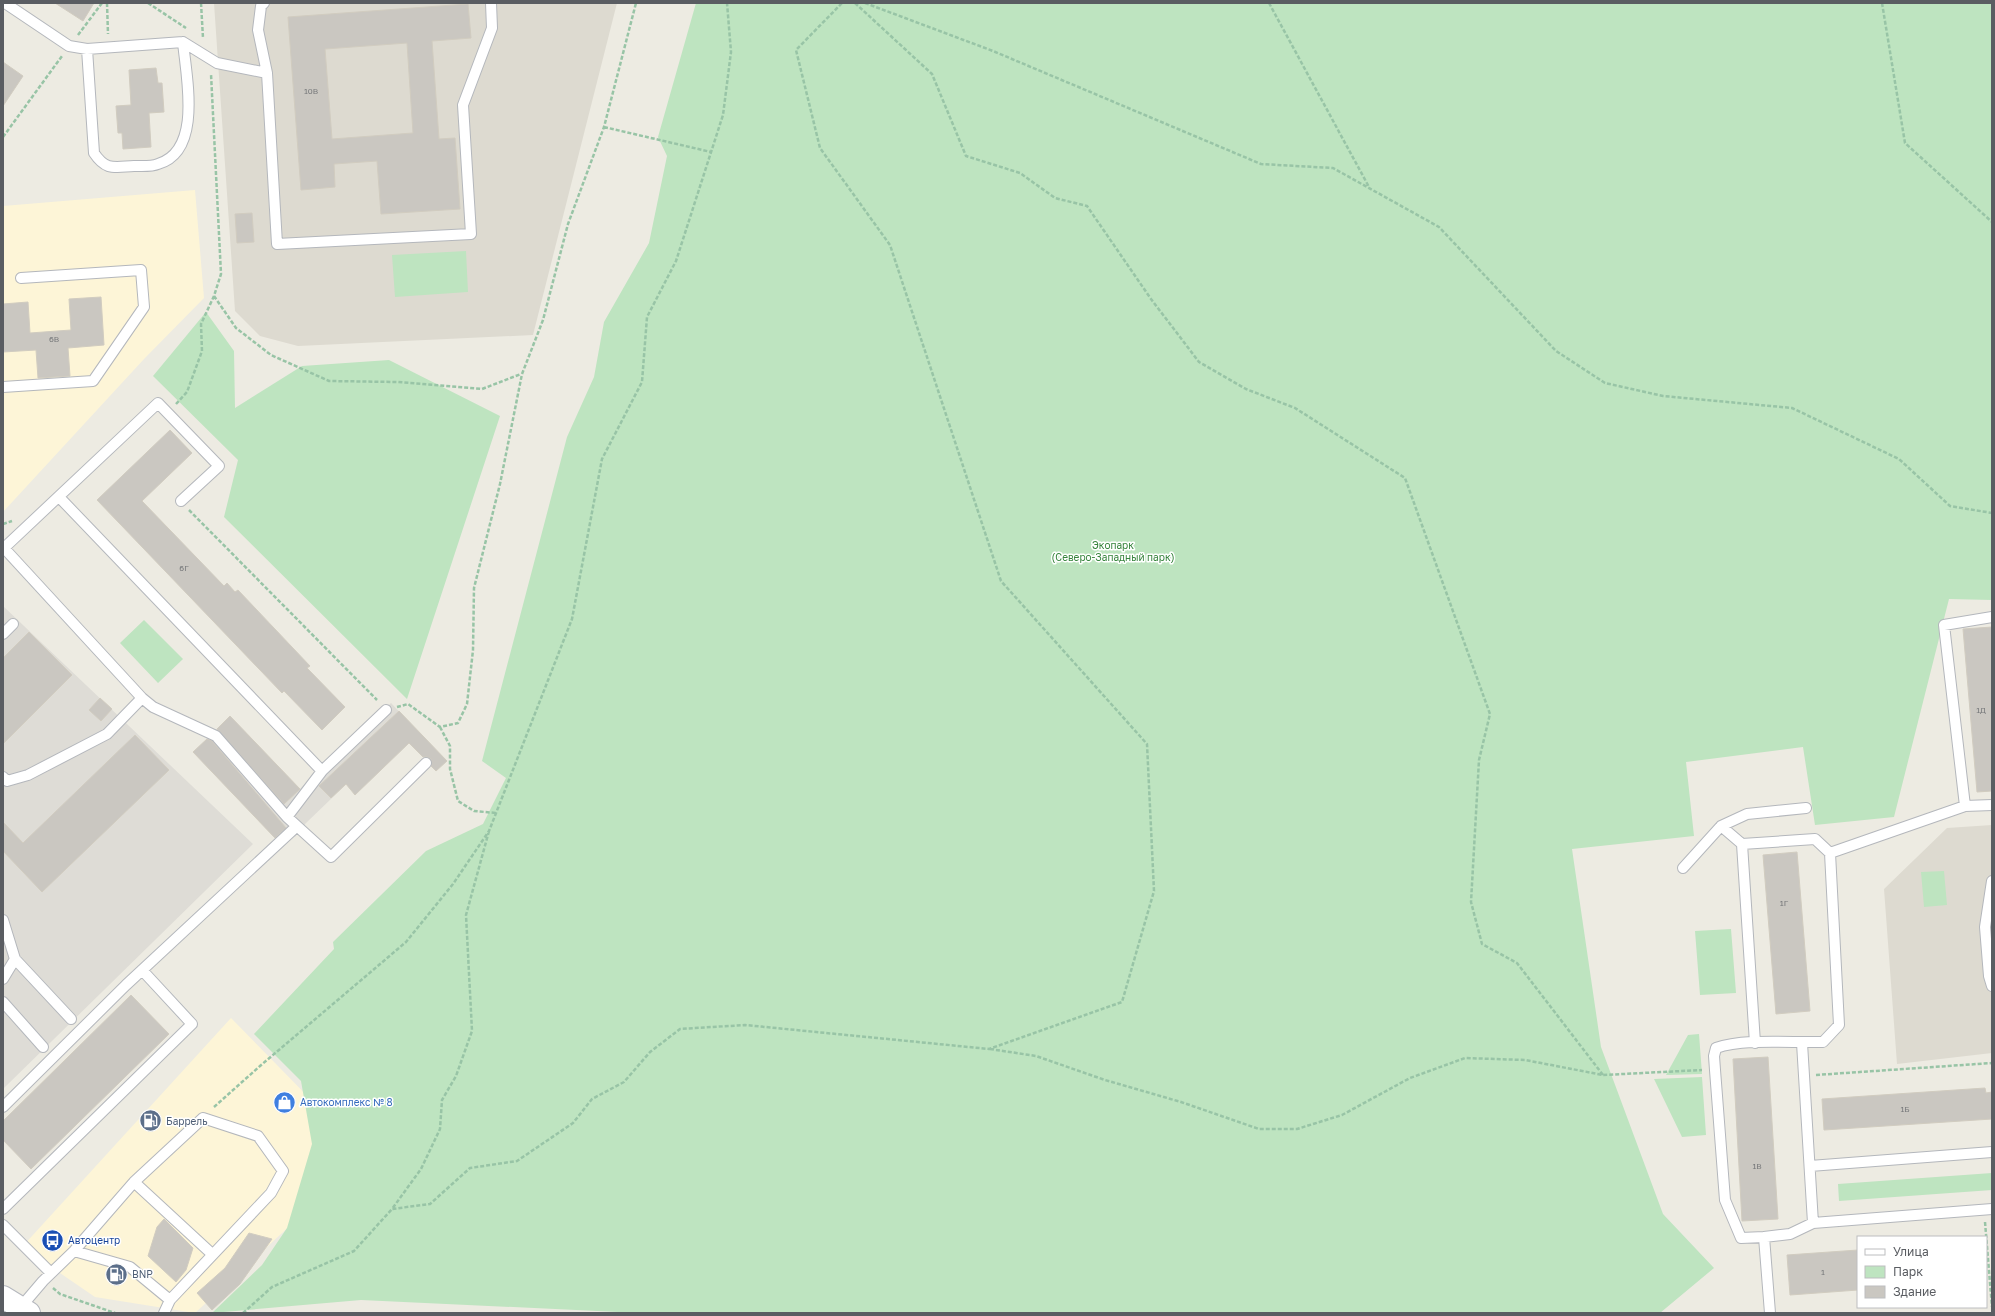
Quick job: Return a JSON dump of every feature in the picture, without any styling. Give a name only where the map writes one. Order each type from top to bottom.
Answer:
[{"type":"lane","points":[[5,3],[69,46],[86,49],[183,42],[217,63],[267,73]]},
{"type":"lane","points":[[264,3],[262,6],[258,30],[267,73],[277,244],[471,234],[463,105],[492,28],[491,3]]},
{"type":"lane","points":[[86,49],[94,153],[102,164],[114,168],[158,164],[175,154],[185,135],[190,111],[183,42]]},
{"type":"lane","points":[[3,388],[93,381],[144,307],[141,270],[21,278]]},
{"type":"lane","points":[[181,501],[219,466],[158,403],[3,548],[142,698],[153,707],[216,736],[287,817],[331,857],[426,763]]},
{"type":"lane","points":[[59,497],[322,772]]},
{"type":"lane","points":[[1965,806],[1944,625],[1992,617]]},
{"type":"lane","points":[[3,634],[13,624]]},
{"type":"lane","points":[[4,781],[28,775],[108,734],[142,698]]},
{"type":"lane","points":[[287,817],[322,772],[386,710]]},
{"type":"lane","points":[[1830,853],[1965,806],[1992,804]]},
{"type":"lane","points":[[1683,868],[1721,826],[1747,814],[1806,808]]},
{"type":"lane","points":[[3,1107],[142,970],[297,826]]},
{"type":"lane","points":[[1721,826],[1742,844],[1815,838],[1830,853],[1839,1026],[1823,1042],[1755,1043],[1716,1048],[1714,1056],[1714,1070],[1725,1200],[1741,1238],[1790,1234],[1813,1223],[1988,1209]]},
{"type":"lane","points":[[1742,844],[1755,1043]]},
{"type":"lane","points":[[1992,881],[1985,927],[1989,976],[1992,986]]},
{"type":"lane","points":[[3,920],[15,959],[71,1019]]},
{"type":"lane","points":[[3,979],[15,959]]},
{"type":"lane","points":[[3,1209],[192,1024],[142,970]]},
{"type":"lane","points":[[3,1002],[43,1048]]},
{"type":"lane","points":[[1802,1043],[1813,1223]]},
{"type":"lane","points":[[17,1306],[74,1251],[134,1182],[203,1118],[258,1136],[283,1171],[271,1193],[170,1300],[164,1313]]},
{"type":"lane","points":[[1810,1166],[1992,1152]]},
{"type":"lane","points":[[134,1182],[212,1254]]},
{"type":"lane","points":[[3,1225],[52,1273]]},
{"type":"lane","points":[[1764,1237],[1770,1313]]},
{"type":"lane","points":[[74,1251],[130,1267],[170,1300]]},
{"type":"path","points":[[3,136],[102,3]]},
{"type":"path","points":[[107,3],[108,47]]},
{"type":"path","points":[[148,3],[191,32]]},
{"type":"path","points":[[197,36],[203,40],[201,3]]},
{"type":"path","points":[[440,728],[458,723],[467,704],[473,650],[474,588],[500,484],[522,374],[543,320],[568,224],[604,128],[636,3]]},
{"type":"path","points":[[244,1313],[272,1286],[354,1251],[392,1209],[421,1169],[440,1129],[442,1100],[456,1076],[472,1031],[466,915],[489,831],[572,619],[602,459],[642,382],[647,316],[676,261],[722,115],[731,52],[727,3]]},
{"type":"path","points":[[842,3],[796,50],[820,148],[890,245],[1002,581],[1147,744],[1154,891],[1122,1002],[989,1049]]},
{"type":"path","points":[[855,3],[932,74],[966,156],[1020,173],[1055,198],[1087,206],[1151,299],[1199,362],[1246,389],[1295,408],[1406,478],[1490,714],[1479,760],[1471,902],[1482,944],[1517,963],[1603,1075]]},
{"type":"path","points":[[865,3],[993,51],[1261,164],[1333,168],[1439,227],[1556,351],[1605,383],[1663,396],[1792,408],[1899,459],[1950,506],[1992,513]]},
{"type":"path","points":[[1270,3],[1369,188]]},
{"type":"path","points":[[1882,3],[1905,143],[1992,222]]},
{"type":"path","points":[[168,413],[187,392],[202,351],[201,324],[214,296],[221,274],[211,73],[208,58]]},
{"type":"path","points":[[604,128],[711,152]]},
{"type":"path","points":[[214,296],[236,328],[270,355],[329,382],[398,382],[482,389],[522,374]]},
{"type":"path","points":[[181,501],[386,710],[408,704],[440,728],[450,746],[450,769],[458,801],[474,811],[496,813]]},
{"type":"path","points":[[203,1118],[260,1066],[406,942],[452,884],[489,831]]},
{"type":"path","points":[[392,1209],[430,1204],[470,1168],[517,1161],[573,1123],[592,1099],[624,1082],[650,1052],[680,1029],[745,1025],[989,1049],[1036,1056],[1259,1129],[1297,1129],[1342,1115],[1410,1078],[1465,1058],[1525,1060],[1603,1075],[1714,1070]]},
{"type":"path","points":[[1804,1076],[1992,1063]]},
{"type":"path","points":[[1988,1209],[1992,1308]]},
{"type":"shaded area","points":[[214,3],[617,3],[533,335],[298,346],[260,336],[235,311]]},
{"type":"shaded area","points":[[195,190],[204,298],[144,359],[3,512],[3,206]]},
{"type":"shaded area","points":[[3,606],[253,844],[3,1089]]},
{"type":"shaded area","points":[[391,703],[410,723],[306,823],[295,837],[286,828],[275,838],[193,752],[230,716],[300,789]]},
{"type":"shaded area","points":[[1992,825],[1992,1053],[1897,1064],[1884,889],[1947,828]]},
{"type":"shaded area","points":[[231,1018],[366,1156],[195,1313],[95,1297],[22,1247]]},
{"type":"green space","name":"Экопарк (Северо-Западный парк)","points":[[696,3],[1992,3],[1992,600],[1949,599],[1894,817],[1815,825],[1803,747],[1686,762],[1694,836],[1572,849],[1601,1047],[1663,1214],[1714,1268],[1660,1313],[618,1312],[361,1300],[212,1313],[262,1265],[287,1228],[312,1144],[301,1081],[254,1034],[334,949],[333,942],[426,851],[483,824],[506,778],[482,761],[567,437],[594,377],[604,322],[649,243],[667,156],[658,137]]},
{"type":"green space","points":[[466,251],[468,292],[395,297],[392,255]]},
{"type":"green space","points":[[206,312],[234,351],[235,408],[302,366],[389,360],[500,416],[407,699],[224,517],[238,460],[153,376]]},
{"type":"green space","points":[[144,620],[183,659],[158,683],[120,643]]},
{"type":"green space","points":[[1944,871],[1947,905],[1924,907],[1921,872]]},
{"type":"green space","points":[[1731,929],[1736,993],[1700,995],[1695,931]]},
{"type":"green space","points":[[1699,1034],[1702,1074],[1666,1075],[1688,1035]]},
{"type":"green space","points":[[1702,1077],[1706,1135],[1682,1137],[1654,1079]]},
{"type":"green space","points":[[1992,1173],[1992,1190],[1839,1201],[1838,1184]]},
{"type":"building","points":[[55,3],[94,3],[83,21]]},
{"type":"building","points":[[468,4],[471,38],[432,41],[439,139],[455,138],[460,209],[381,214],[377,161],[334,164],[335,187],[301,190],[288,17]],"holes":[[[407,43],[413,133],[332,139],[325,49]]]},
{"type":"building","points":[[3,62],[23,76],[3,106]]},
{"type":"building","points":[[156,68],[158,83],[162,83],[164,112],[149,113],[151,147],[123,149],[122,133],[118,133],[116,106],[131,105],[129,70]]},
{"type":"building","points":[[252,213],[254,242],[237,243],[235,214]]},
{"type":"building","points":[[101,297],[104,345],[68,348],[70,376],[38,378],[36,350],[3,352],[3,304],[28,302],[30,333],[71,330],[69,299]]},
{"type":"building","points":[[170,430],[192,453],[142,501],[224,586],[227,583],[235,592],[238,590],[310,666],[307,668],[345,707],[322,730],[284,691],[282,693],[97,500]]},
{"type":"building","points":[[1992,627],[1992,791],[1977,792],[1963,629]]},
{"type":"building","points":[[29,632],[72,675],[3,744],[3,658]]},
{"type":"building","points":[[100,698],[112,709],[101,721],[89,710]]},
{"type":"building","points":[[399,711],[447,761],[436,771],[431,766],[431,759],[423,757],[409,743],[355,795],[346,784],[331,798],[319,786]]},
{"type":"building","points":[[230,716],[300,789],[284,804],[217,729]]},
{"type":"building","points":[[135,735],[169,770],[42,892],[3,851],[3,822],[23,843]]},
{"type":"building","points":[[207,739],[212,741],[286,828],[275,838],[193,752]]},
{"type":"building","points":[[1797,852],[1810,1011],[1776,1014],[1763,855]]},
{"type":"building","points":[[131,995],[169,1034],[31,1169],[3,1140],[3,1121]]},
{"type":"building","points":[[1768,1057],[1778,1219],[1742,1221],[1733,1059]]},
{"type":"building","points":[[1985,1088],[1986,1093],[1992,1092],[1992,1119],[1824,1130],[1822,1099]]},
{"type":"building","points":[[164,1219],[193,1248],[186,1270],[176,1282],[148,1256],[157,1227]]},
{"type":"building","points":[[249,1233],[272,1239],[240,1284],[212,1310],[197,1293],[225,1268]]},
{"type":"building","points":[[1857,1250],[1857,1290],[1790,1295],[1787,1255]]},
{"type":"place","name":"Автокомплекс № 8","points":[[284,1102]]},
{"type":"place","name":"Баррель","points":[[151,1121]]},
{"type":"place","name":"Автоцентр","points":[[52,1240]]},
{"type":"place","name":"BNP","points":[[116,1274]]}]
